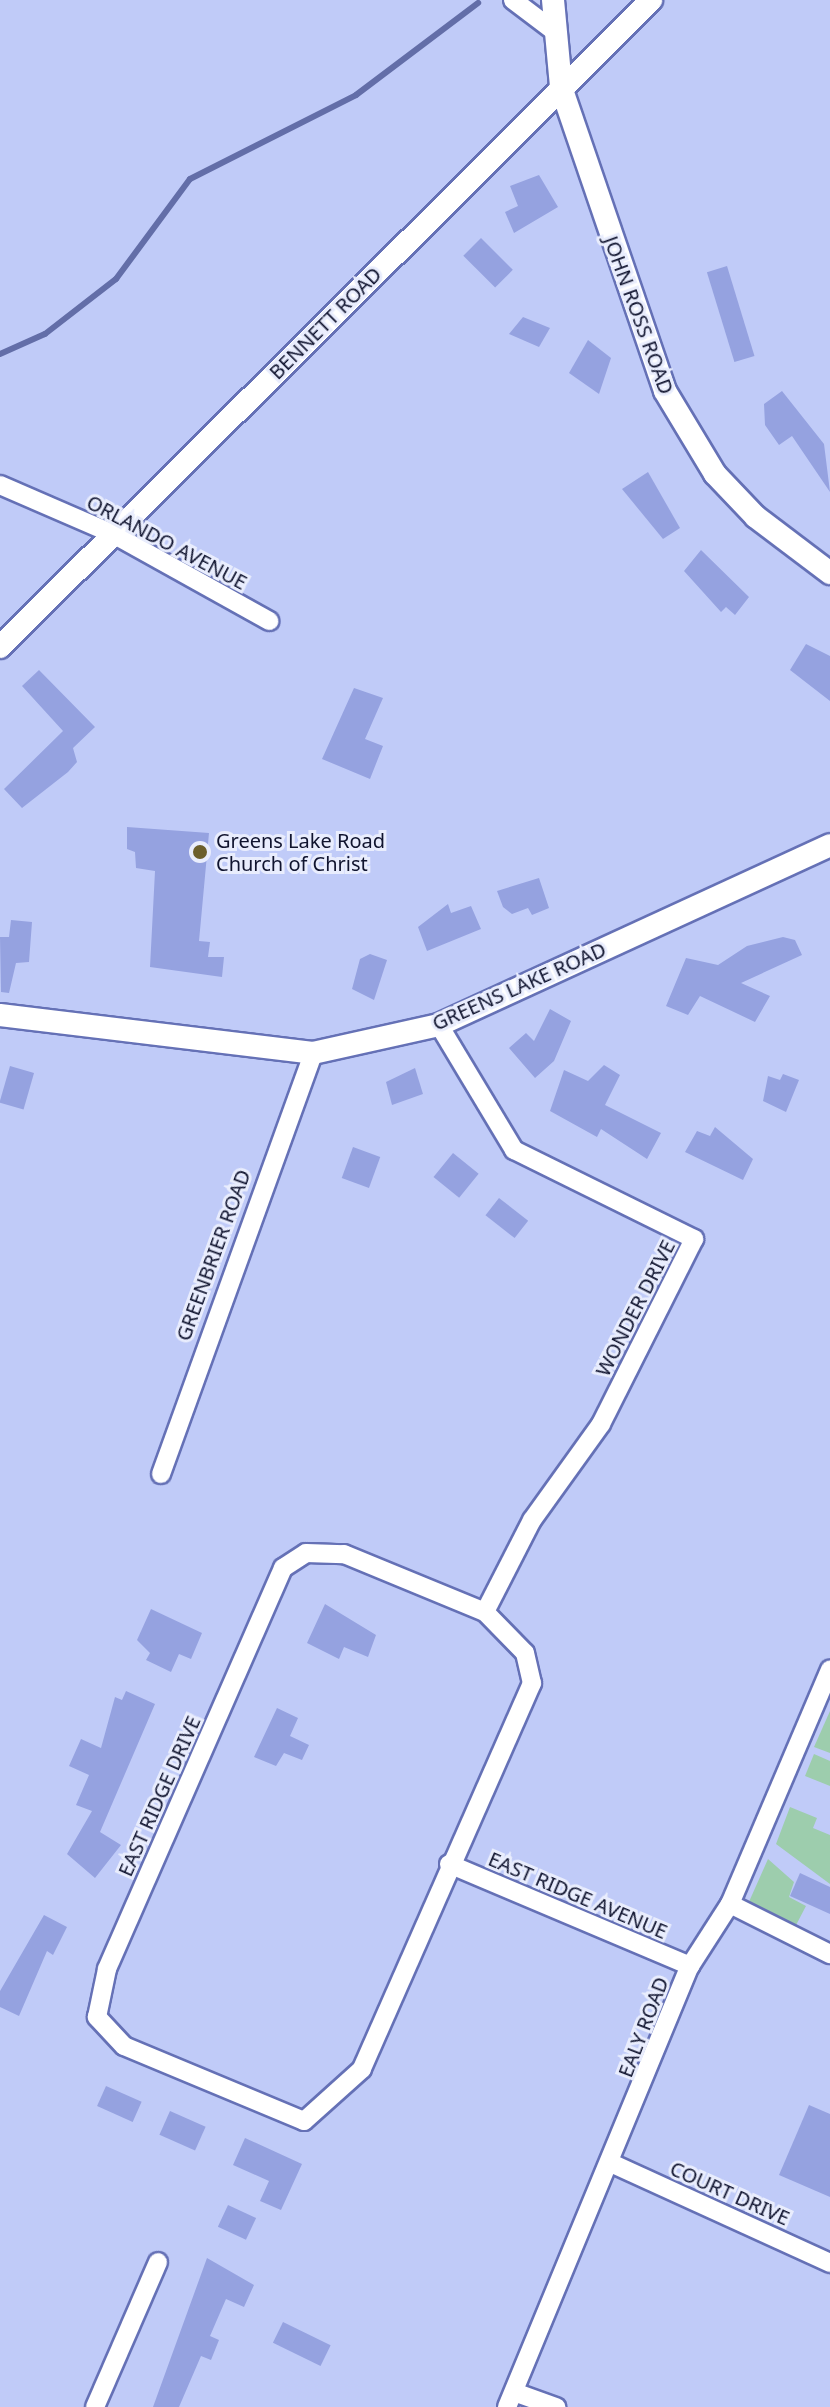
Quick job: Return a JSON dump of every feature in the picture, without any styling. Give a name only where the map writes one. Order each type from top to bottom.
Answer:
[{"type":"street","points":[[513,0],[554,31]]},
{"type":"street","name":"JOHN ROSS ROAD","points":[[553,0],[561,87],[665,391],[715,474],[756,517],[830,573]]},
{"type":"street","name":"BENNETT ROAD","points":[[0,647],[651,0]]},
{"type":"street","name":"ORLANDO AVENUE","points":[[0,485],[113,534],[269,621]]},
{"type":"street","name":"GREENS LAKE ROAD","points":[[0,1015],[313,1053],[439,1025],[830,845]]},
{"type":"street","name":"WONDER DRIVE","points":[[439,1025],[514,1150],[694,1239],[601,1424],[532,1520],[485,1612]]},
{"type":"street","name":"GREENBRIER ROAD","points":[[161,1474],[313,1053]]},
{"type":"street","name":"EAST RIDGE DRIVE","points":[[306,1553],[344,1554],[485,1612],[525,1653],[532,1683],[449,1864],[362,2069],[304,2121],[124,2046],[97,2017],[107,1969],[283,1568],[306,1553]]},
{"type":"street","name":"EALY ROAD","points":[[511,2400],[613,2164],[690,1966],[730,1904],[830,1669]]},
{"type":"street","name":"EAST RIDGE AVENUE","points":[[449,1864],[690,1966]]},
{"type":"street","points":[[730,1904],[830,1954]]},
{"type":"street","name":"COURT DRIVE","points":[[613,2164],[830,2263]]},
{"type":"street","points":[[95,2407],[158,2262]]},
{"type":"street","points":[[511,2400],[556,2407]]},
{"type":"green space","points":[[830,1711],[830,1753],[814,1747]]},
{"type":"green space","points":[[814,1754],[830,1761],[830,1786],[805,1776]]},
{"type":"green space","points":[[790,1807],[817,1818],[813,1828],[830,1835],[830,1884],[776,1844]]},
{"type":"green space","points":[[768,1859],[794,1882],[789,1897],[806,1906],[794,1929],[748,1904]]},
{"type":"building","points":[[539,175],[558,207],[514,233],[505,212],[518,206],[510,186]]},
{"type":"building","points":[[481,238],[513,270],[495,287],[463,256]]},
{"type":"building","points":[[727,266],[754,356],[734,362],[707,272]]},
{"type":"building","points":[[523,317],[550,328],[539,347],[509,334]]},
{"type":"building","points":[[588,340],[611,358],[599,394],[569,373]]},
{"type":"building","points":[[782,391],[824,444],[830,492],[792,436],[779,445],[765,425],[764,404]]},
{"type":"building","points":[[648,472],[680,528],[663,539],[622,489]]},
{"type":"building","points":[[701,550],[749,597],[735,615],[726,607],[721,612],[684,571]]},
{"type":"building","points":[[806,644],[830,656],[830,701],[790,670]]},
{"type":"building","points":[[39,670],[95,727],[73,748],[77,762],[68,772],[22,808],[4,789],[63,731],[22,686]]},
{"type":"building","points":[[354,688],[383,698],[365,739],[383,746],[370,779],[322,759]]},
{"type":"building","points":[[127,827],[209,833],[199,941],[210,942],[208,957],[224,957],[222,977],[150,967],[155,871],[136,868],[135,852],[127,849]]},
{"type":"building","points":[[539,878],[549,908],[532,915],[528,908],[512,914],[503,907],[497,891]]},
{"type":"building","points":[[448,904],[451,913],[471,906],[481,929],[427,951],[418,927]]},
{"type":"building","points":[[11,920],[32,922],[29,962],[16,963],[9,993],[1,992],[0,937],[9,937]]},
{"type":"building","points":[[783,937],[795,940],[802,955],[741,983],[770,996],[755,1022],[700,996],[688,1015],[666,1006],[686,958],[718,965],[747,946]]},
{"type":"building","points":[[370,954],[387,960],[374,1000],[352,989],[360,959]]},
{"type":"building","points":[[550,1009],[571,1021],[554,1061],[535,1078],[509,1048],[526,1033],[534,1041]]},
{"type":"building","points":[[604,1065],[620,1075],[605,1105],[661,1133],[647,1159],[601,1129],[597,1137],[550,1111],[564,1070],[588,1081]]},
{"type":"building","points":[[10,1066],[34,1073],[24,1109],[0,1103]]},
{"type":"building","points":[[415,1068],[423,1094],[392,1105],[386,1082]]},
{"type":"building","points":[[783,1074],[799,1080],[786,1112],[763,1101],[768,1076],[780,1080]]},
{"type":"building","points":[[715,1127],[753,1159],[743,1180],[685,1152],[697,1131],[710,1136]]},
{"type":"building","points":[[353,1147],[380,1157],[369,1188],[342,1178]]},
{"type":"building","points":[[453,1153],[479,1174],[459,1198],[433,1177]]},
{"type":"building","points":[[499,1198],[528,1221],[515,1238],[485,1215]]},
{"type":"building","points":[[325,1604],[376,1635],[368,1657],[344,1647],[339,1659],[307,1643]]},
{"type":"building","points":[[151,1609],[202,1633],[191,1659],[179,1654],[171,1672],[146,1660],[150,1653],[137,1640]]},
{"type":"building","points":[[126,1691],[155,1704],[100,1832],[121,1845],[95,1878],[67,1854],[92,1811],[76,1805],[89,1775],[69,1766],[81,1739],[101,1748],[115,1697],[122,1700]]},
{"type":"building","points":[[277,1708],[298,1718],[290,1736],[309,1745],[302,1760],[284,1753],[276,1766],[254,1757]]},
{"type":"building","points":[[800,1873],[830,1887],[830,1914],[790,1896]]},
{"type":"building","points":[[44,1915],[67,1927],[53,1955],[47,1951],[19,2016],[0,2007],[0,1991]]},
{"type":"building","points":[[106,2086],[142,2102],[133,2122],[97,2106]]},
{"type":"building","points":[[809,2105],[830,2114],[830,2197],[779,2175]]},
{"type":"building","points":[[170,2111],[206,2127],[195,2151],[159,2135]]},
{"type":"building","points":[[245,2138],[302,2164],[281,2210],[260,2201],[269,2181],[233,2165]]},
{"type":"building","points":[[228,2205],[256,2218],[246,2240],[218,2227]]},
{"type":"building","points":[[207,2258],[254,2285],[244,2307],[226,2299],[210,2336],[219,2340],[211,2360],[201,2356],[179,2407],[153,2407]]},
{"type":"building","points":[[283,2322],[331,2345],[321,2366],[273,2343]]},
{"type":"waterway","points":[[0,354],[45,334],[116,279],[190,179],[356,95],[478,3]]},
{"type":"place","name":"Greens Lake Road Church of Christ","points":[[200,852]]}]
